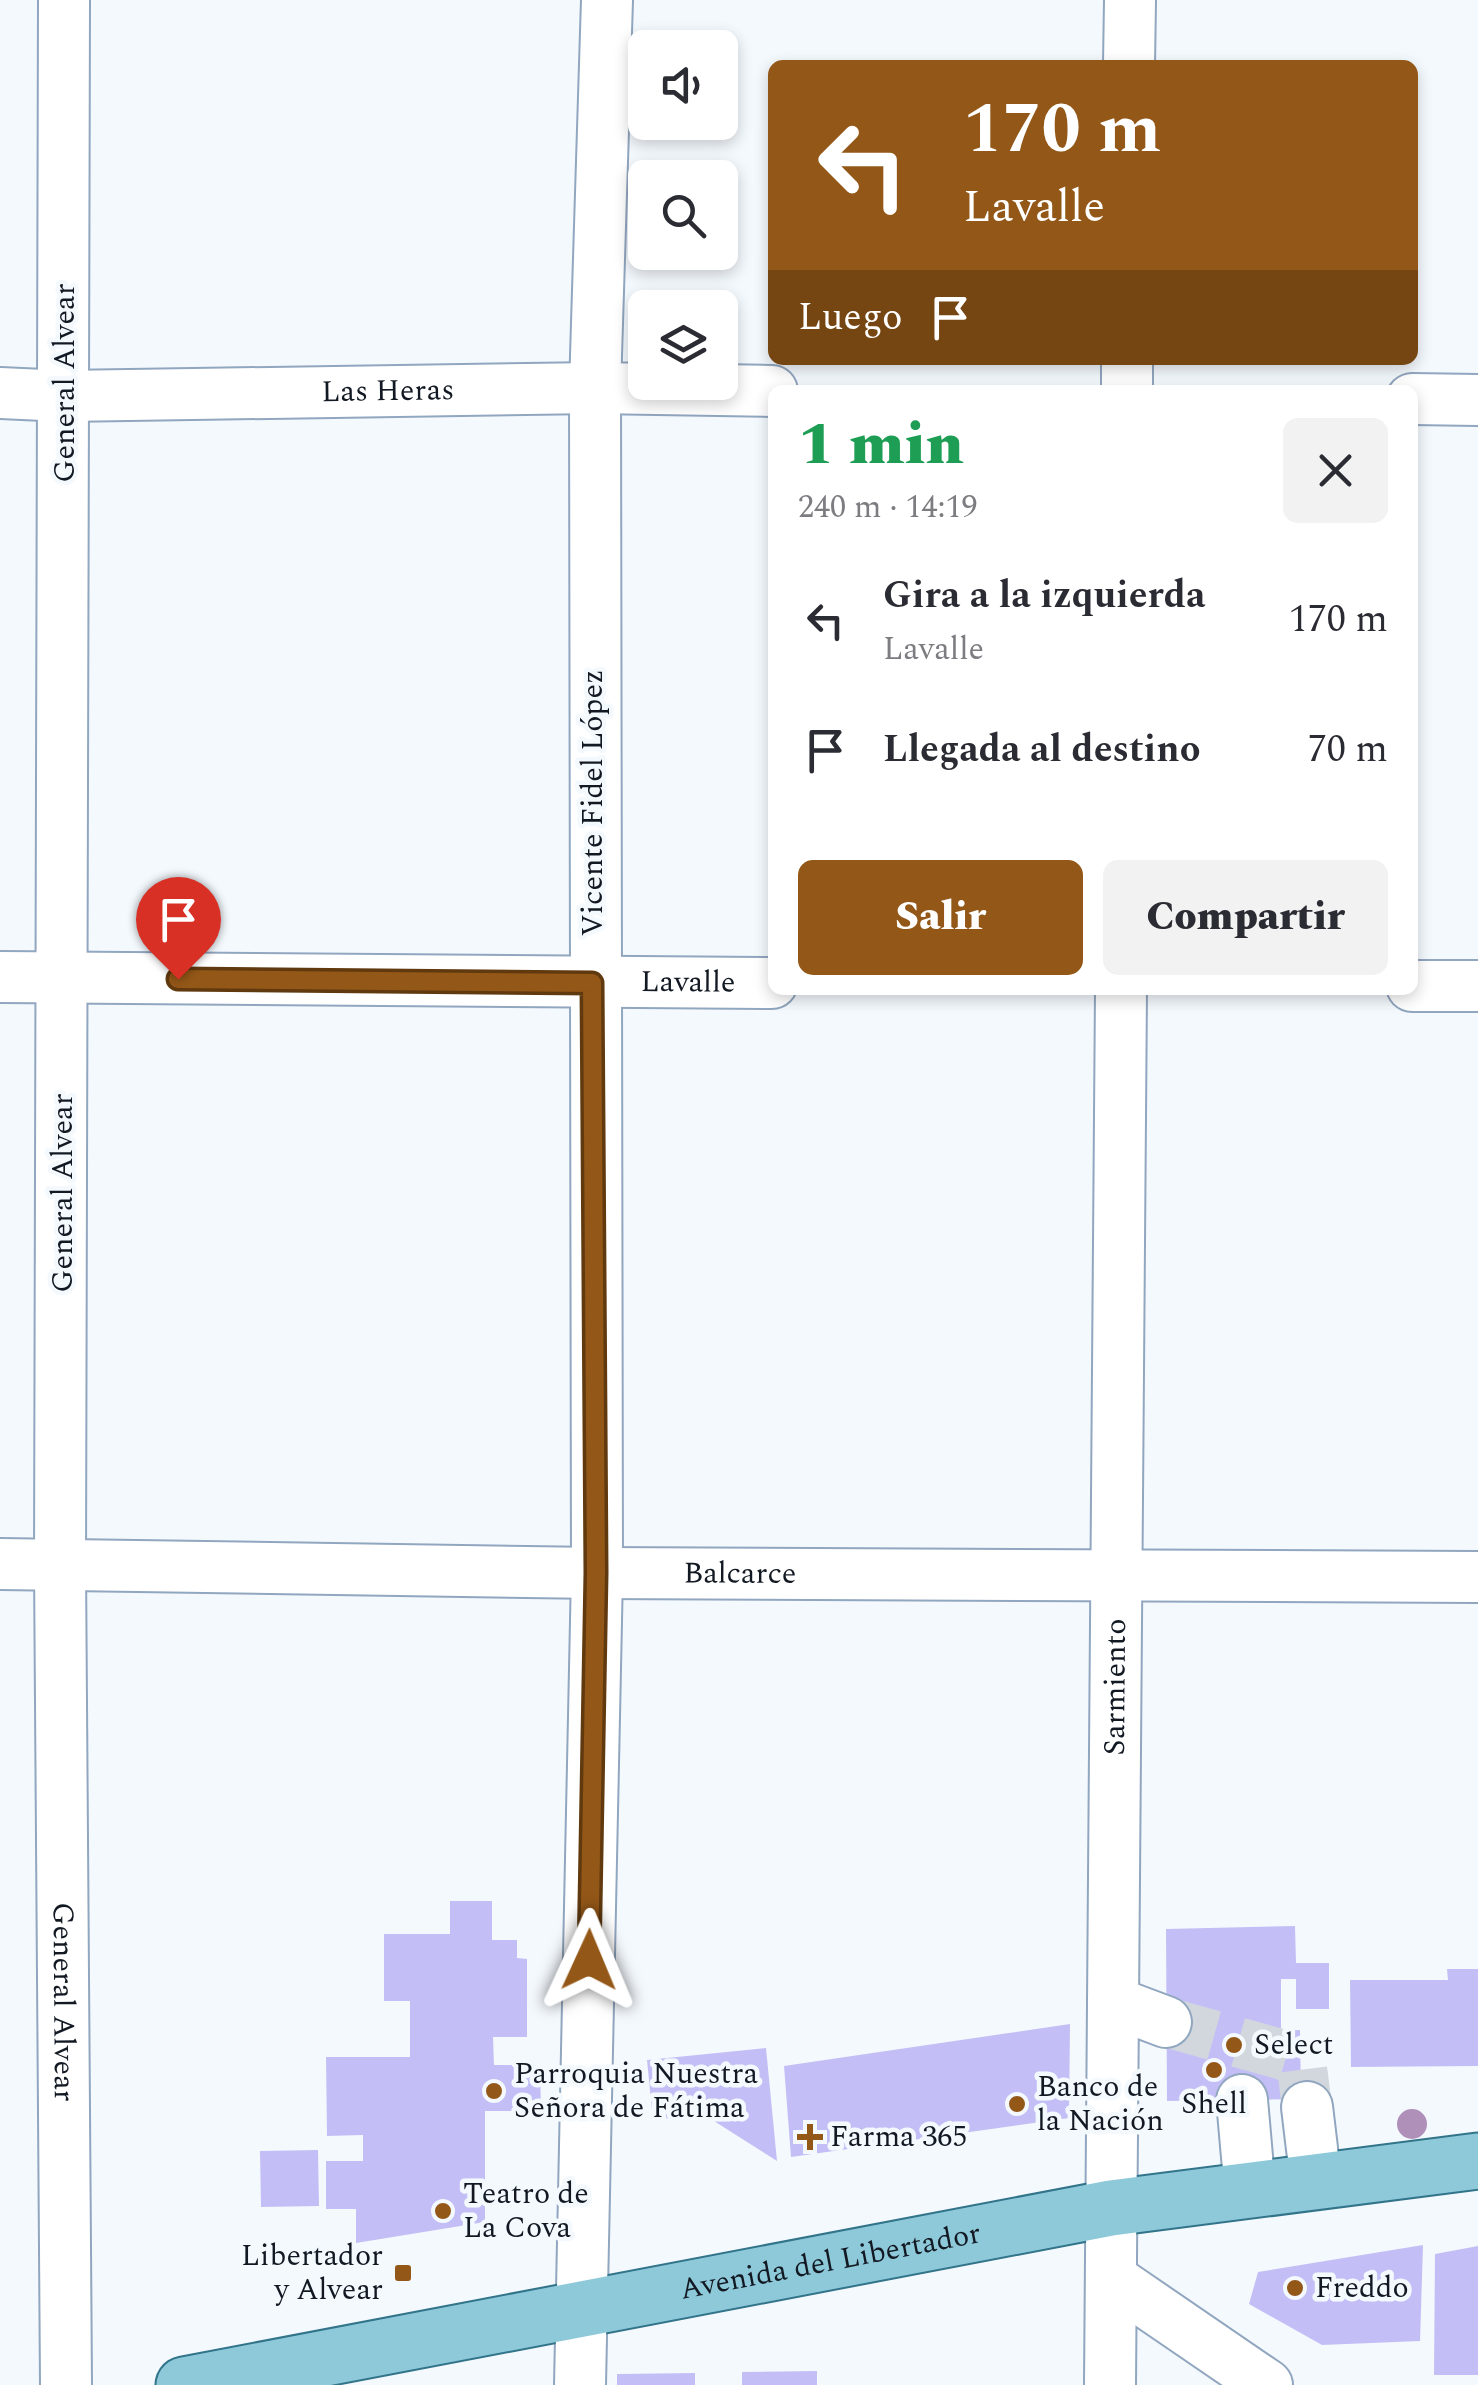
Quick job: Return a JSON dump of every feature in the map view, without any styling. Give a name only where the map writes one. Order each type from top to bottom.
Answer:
[{"type":"main road","name":"Avenida del Libertador","points":[[184,2385],[1111,2208],[1478,2161]]},
{"type":"street","name":"General Alvear","points":[[64,0],[60,1566],[66,2385]]},
{"type":"street","name":"Vicente Fidel López","points":[[580,2385],[596,1573],[592,983],[594,388],[607,0]]},
{"type":"street","points":[[1129,60],[1130,0]]},
{"type":"street","name":"Las Heras","points":[[0,393],[65,396],[594,388],[768,391]]},
{"type":"street","points":[[1418,400],[1478,400]]},
{"type":"street","name":"Lavalle","points":[[0,978],[768,983]]},
{"type":"street","points":[[1418,986],[1478,986]]},
{"type":"street","name":"Sarmiento","points":[[1110,2385],[1121,995]]},
{"type":"street","name":"Balcarce","points":[[0,1564],[596,1573],[1478,1576]]},
{"type":"street","points":[[1113,2002],[1166,2022]]},
{"type":"street","points":[[1242,2100],[1250,2191]]},
{"type":"street","points":[[1307,2107],[1316,2182]]},
{"type":"street","points":[[1112,2279],[1268,2385]]},
{"type":"building","points":[[450,1901],[492,1901],[492,1940],[517,1940],[517,1958],[527,1959],[527,2037],[493,2037],[494,2065],[540,2065],[541,2111],[485,2111],[485,2222],[356,2243],[356,2209],[326,2209],[326,2161],[363,2161],[363,2135],[327,2136],[326,2057],[410,2057],[410,2001],[384,2001],[384,1934],[450,1934]]},
{"type":"building","name":"Select","points":[[1295,1926],[1296,1963],[1329,1963],[1329,2009],[1296,2009],[1296,1979],[1281,1979],[1281,2031],[1300,2030],[1301,2099],[1167,2101],[1166,1929]]},
{"type":"building","points":[[1447,1969],[1478,1969],[1478,2066],[1351,2067],[1350,1980],[1448,1980]]},
{"type":"building","points":[[1070,2024],[1069,2118],[791,2157],[784,2066]]},
{"type":"building","points":[[766,2048],[777,2161],[703,2114],[653,2120],[647,2060]]},
{"type":"building","points":[[318,2150],[319,2206],[261,2207],[260,2151]]},
{"type":"building","points":[[1423,2245],[1420,2341],[1322,2345],[1249,2304],[1258,2272]]},
{"type":"building","points":[[1478,2246],[1478,2375],[1434,2375],[1435,2254]]},
{"type":"building","points":[[817,2371],[817,2385],[742,2385],[742,2372]]},
{"type":"building","points":[[695,2373],[695,2385],[617,2385],[617,2374]]},
{"type":"tunnel","points":[[1166,2022],[1301,2060],[1307,2107]]},
{"type":"place","name":"Select","points":[[1234,2045]]},
{"type":"place","name":"Shell","points":[[1214,2070]]},
{"type":"place","name":"Parroquia Nuestra Señora de Fátima","points":[[494,2091]]},
{"type":"place","name":"Banco de la Nación","points":[[1017,2104]]},
{"type":"place","name":"Farma 365","points":[[810,2137]]},
{"type":"place","name":"Teatro de La Cova","points":[[443,2211]]},
{"type":"place","name":"Libertador y Alvear","points":[[403,2273]]},
{"type":"place","name":"Freddo","points":[[1295,2288]]},
{"type":"route","points":[[178,979],[592,983],[596,1573],[589,1960]]}]
